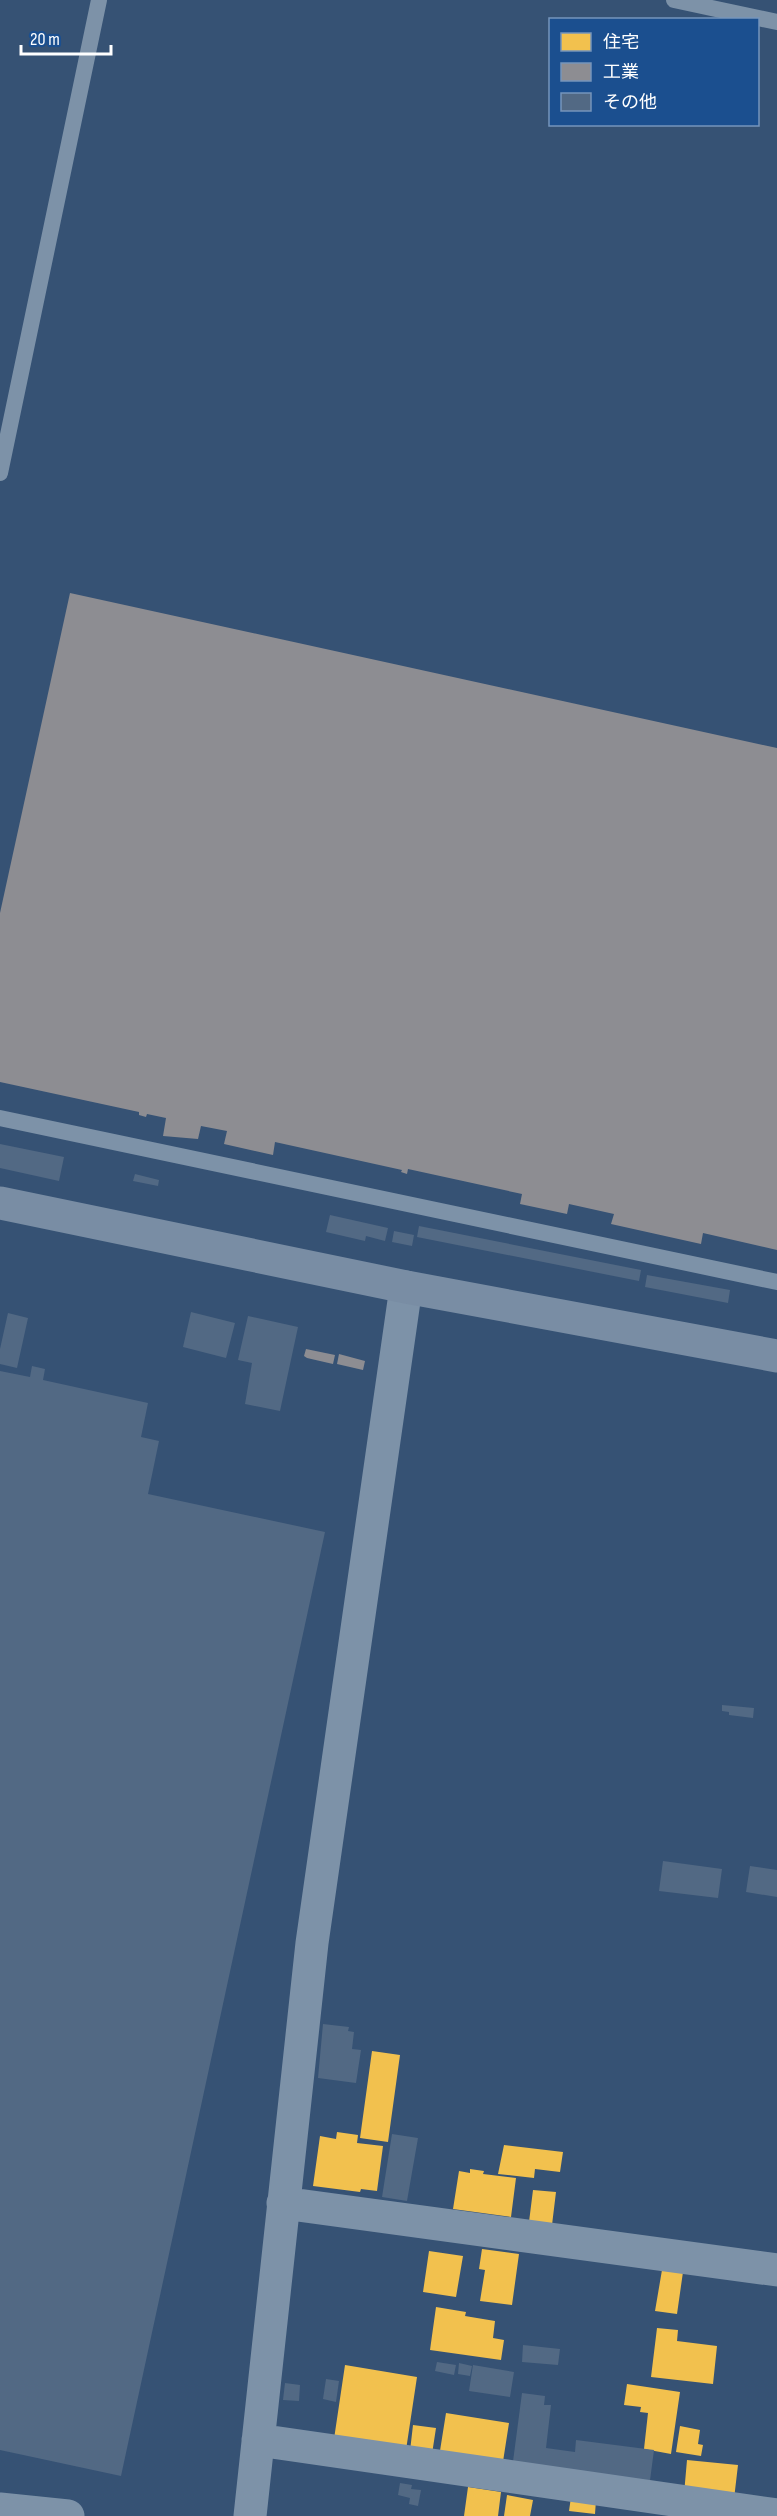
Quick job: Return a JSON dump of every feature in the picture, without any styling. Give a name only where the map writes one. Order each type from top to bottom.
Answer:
[{"type":"street","points":[[0,1203],[406,1287],[777,1356]]},
{"type":"street","points":[[250,2516],[312,1943],[406,1287]]},
{"type":"street","points":[[283,2203],[777,2270]]},
{"type":"street","points":[[258,2440],[777,2515]]},
{"type":"street","points":[[0,2509],[68,2516]]},
{"type":"lane","points":[[0,473],[99,0]]},
{"type":"lane","points":[[674,0],[758,18]]},
{"type":"lane","points":[[759,18],[777,22]]},
{"type":"lane","points":[[0,1118],[777,1282]]},
{"type":"building: 住宅","points":[[372,2051],[400,2055],[388,2142],[360,2138]]},
{"type":"building: 住宅","points":[[337,2132],[358,2135],[357,2143],[383,2146],[377,2191],[361,2189],[360,2192],[313,2186],[320,2136],[336,2139]]},
{"type":"building: 住宅","points":[[504,2145],[563,2152],[560,2172],[535,2169],[534,2178],[498,2174]]},
{"type":"building: 住宅","points":[[470,2169],[484,2171],[483,2174],[516,2178],[511,2217],[453,2209],[459,2171],[470,2173]]},
{"type":"building: 住宅","points":[[533,2190],[556,2192],[552,2225],[529,2222]]},
{"type":"building: 住宅","points":[[482,2249],[519,2254],[512,2305],[480,2301],[485,2270],[479,2269]]},
{"type":"building: 住宅","points":[[429,2251],[463,2256],[456,2297],[423,2292]]},
{"type":"building: 住宅","points":[[662,2270],[683,2272],[677,2314],[655,2311]]},
{"type":"building: 住宅","points":[[436,2307],[466,2312],[465,2316],[495,2321],[493,2338],[504,2340],[501,2360],[430,2350]]},
{"type":"building: 住宅","points":[[657,2328],[678,2330],[677,2341],[717,2346],[713,2384],[651,2377]]},
{"type":"building: 住宅","points":[[345,2365],[417,2377],[406,2450],[334,2439]]},
{"type":"building: 住宅","points":[[627,2384],[680,2392],[671,2454],[644,2449],[648,2413],[640,2412],[641,2407],[624,2405]]},
{"type":"building: 住宅","points":[[446,2413],[509,2423],[502,2468],[439,2457]]},
{"type":"building: 住宅","points":[[413,2425],[436,2428],[432,2454],[410,2451]]},
{"type":"building: 住宅","points":[[680,2426],[700,2430],[698,2444],[703,2445],[701,2456],[676,2452]]},
{"type":"building: 住宅","points":[[687,2460],[738,2465],[734,2499],[684,2494]]},
{"type":"building: 住宅","points":[[468,2487],[501,2492],[498,2516],[464,2516]]},
{"type":"building: 住宅","points":[[507,2495],[533,2500],[530,2516],[504,2516]]},
{"type":"building: 住宅","points":[[571,2497],[596,2500],[595,2514],[569,2511]]},
{"type":"building: 工業","points":[[70,593],[777,748],[777,1250],[703,1233],[701,1244],[611,1224],[614,1214],[569,1204],[567,1214],[520,1204],[522,1194],[408,1169],[407,1174],[401,1172],[402,1170],[275,1142],[273,1155],[224,1144],[227,1131],[201,1126],[198,1139],[163,1136],[166,1118],[147,1114],[146,1117],[139,1115],[139,1112],[0,1082],[0,913]]},
{"type":"building: 工業","points":[[306,1349],[335,1355],[333,1364],[307,1358],[304,1356]]},
{"type":"building: 工業","points":[[339,1354],[365,1361],[363,1370],[337,1364]]},
{"type":"building: その他","points":[[0,1144],[64,1157],[59,1181],[0,1168]]},
{"type":"building: その他","points":[[135,1174],[159,1180],[158,1186],[133,1181]]},
{"type":"building: その他","points":[[330,1215],[388,1228],[385,1241],[366,1236],[365,1241],[326,1232]]},
{"type":"building: その他","points":[[419,1226],[641,1270],[639,1281],[417,1237]]},
{"type":"building: その他","points":[[394,1231],[414,1235],[412,1246],[392,1242]]},
{"type":"building: その他","points":[[647,1275],[730,1290],[728,1303],[645,1287]]},
{"type":"building: その他","points":[[191,1312],[235,1323],[226,1358],[183,1347]]},
{"type":"building: その他","points":[[8,1313],[28,1318],[17,1368],[0,1364],[0,1349]]},
{"type":"building: その他","points":[[248,1316],[298,1327],[280,1411],[245,1404],[252,1363],[238,1360]]},
{"type":"building: その他","points":[[32,1366],[45,1369],[43,1380],[148,1403],[141,1437],[159,1441],[148,1494],[325,1532],[121,2476],[0,2450],[0,1371],[30,1377]]},
{"type":"building: その他","points":[[722,1705],[754,1708],[753,1718],[729,1715],[729,1712],[722,1711]]},
{"type":"building: その他","points":[[663,1861],[722,1869],[718,1898],[659,1891]]},
{"type":"building: その他","points":[[750,1866],[777,1870],[777,1897],[746,1892]]},
{"type":"building: その他","points":[[323,2024],[349,2027],[348,2031],[354,2032],[352,2049],[361,2050],[356,2083],[318,2078]]},
{"type":"building: その他","points":[[392,2134],[418,2138],[407,2201],[382,2197]]},
{"type":"building: その他","points":[[523,2345],[560,2349],[558,2365],[522,2362]]},
{"type":"building: その他","points":[[437,2362],[456,2365],[454,2375],[435,2371]]},
{"type":"building: その他","points":[[459,2363],[472,2366],[470,2376],[458,2374]]},
{"type":"building: その他","points":[[473,2365],[514,2372],[510,2397],[469,2391]]},
{"type":"building: その他","points":[[326,2379],[339,2381],[336,2402],[323,2399]]},
{"type":"building: その他","points":[[285,2383],[300,2385],[299,2401],[283,2400]]},
{"type":"building: その他","points":[[522,2393],[545,2396],[544,2405],[551,2405],[546,2448],[575,2452],[576,2440],[654,2450],[649,2488],[512,2469]]},
{"type":"building: その他","points":[[400,2483],[412,2485],[411,2489],[421,2490],[418,2506],[409,2504],[410,2498],[398,2495]]}]
